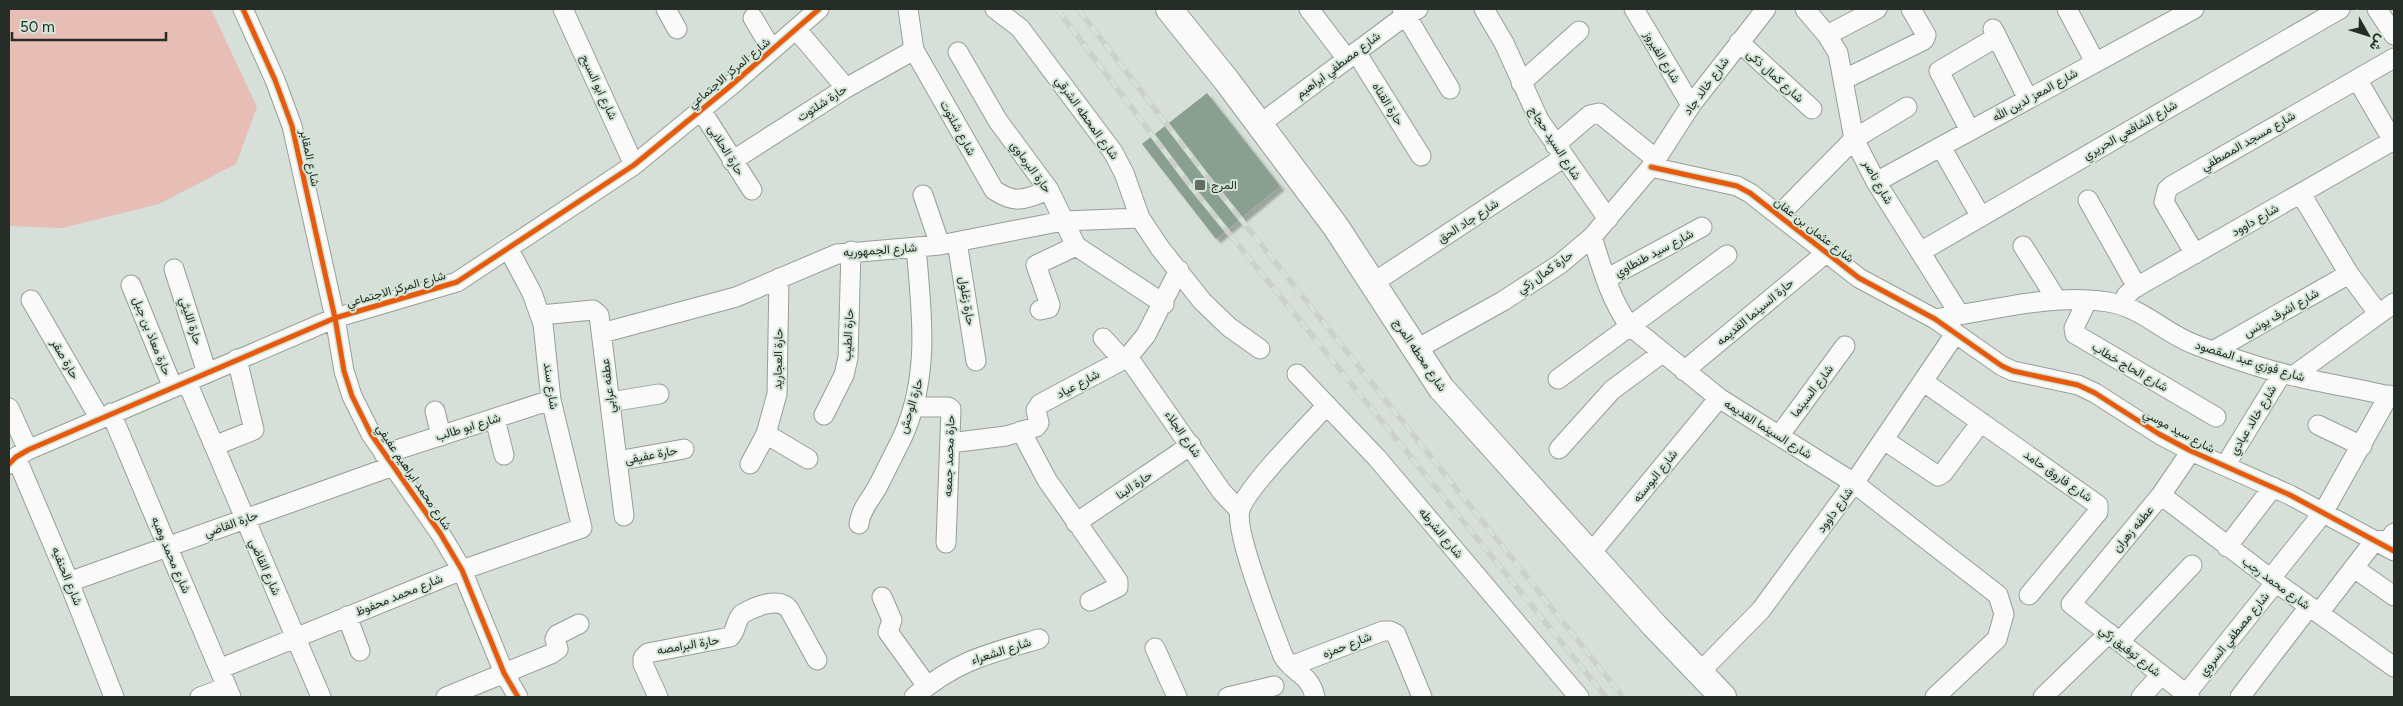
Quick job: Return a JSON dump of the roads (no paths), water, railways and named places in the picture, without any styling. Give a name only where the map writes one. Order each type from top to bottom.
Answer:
[{"type":"main road","name":"شارع محطه المرج","points":[[1169,9],[1260,124],[1336,226],[1441,388],[1723,697]]},
{"type":"street","name":"شارع المقابر","points":[[243,9],[275,80],[292,126],[335,318]]},
{"type":"street","name":"شارع ابو السبح","points":[[563,9],[634,165]]},
{"type":"street","points":[[666,9],[677,29]]},
{"type":"street","name":"شارع المركز الاجتماعي","points":[[18,457],[105,416],[335,318],[457,282],[509,250],[634,165],[819,9]]},
{"type":"street","name":"شارع شلتوت","points":[[908,9],[914,50],[994,190],[1003,197],[1014,200],[1025,200],[1048,190]]},
{"type":"street","name":"شارع المحطه الشرقي","points":[[995,9],[1020,28],[1113,152],[1124,173],[1140,218],[1160,248],[1202,301],[1229,327],[1260,349]]},
{"type":"street","name":"حارة القناه","points":[[1309,9],[1351,55],[1421,156]]},
{"type":"street","name":"شارع السيد حجاج","points":[[1484,9],[1504,43],[1534,112],[1559,152],[1608,219]]},
{"type":"street","name":"شارع الفيروز","points":[[1634,9],[1691,105]]},
{"type":"street","name":"شارع خالد جاد","points":[[1654,163],[1691,105],[1766,9]]},
{"type":"street","name":"شارع ناصر","points":[[1805,9],[1827,35],[1838,53],[1854,139],[1876,182],[1960,315]]},
{"type":"street","points":[[1827,35],[1877,9]]},
{"type":"street","points":[[1843,80],[1924,40],[1926,35],[1911,9]]},
{"type":"street","points":[[2067,9],[2095,62]]},
{"type":"street","name":"شارع المعز لدين الله","points":[[1876,182],[2095,62],[2160,17],[2194,9]]},
{"type":"street","name":"شارع الشافعي الحريري","points":[[1920,252],[2340,9]]},
{"type":"street","points":[[2377,9],[2394,35]]},
{"type":"street","points":[[1408,11],[1450,89]]},
{"type":"street","name":"شارع مصطفي ابراهيم","points":[[1260,124],[1408,11]]},
{"type":"street","points":[[753,18],[772,50]]},
{"type":"street","points":[[796,28],[846,88]]},
{"type":"street","points":[[1521,83],[1579,31]]},
{"type":"street","points":[[1970,131],[1939,71],[1995,33],[2028,98]]},
{"type":"street","name":"شارع كمال ذكى","points":[[1739,42],[1812,109]]},
{"type":"street","name":"حارة شلتوت","points":[[732,161],[846,88],[914,50]]},
{"type":"street","name":"حارة البرماوي","points":[[958,52],[998,121],[1048,190],[1076,246],[1164,304]]},
{"type":"street","name":"شارع مسجد المصطفي","points":[[2195,254],[2164,202],[2167,190],[2171,186],[2394,58]]},
{"type":"street","points":[[2357,79],[2394,141]]},
{"type":"street","points":[[1779,215],[1854,139],[1906,107]]},
{"type":"street","name":"حارة الحلابى","points":[[701,110],[752,190]]},
{"type":"street","name":"شارع جاد الحق","points":[[1373,283],[1559,152],[1590,115],[1599,113],[1654,163]]},
{"type":"street","name":"شارع داوود","points":[[2124,306],[2126,296],[2137,287],[2394,141]]},
{"type":"street","points":[[1941,147],[1980,217]]},
{"type":"street","name":"شارع عثمان بن عفان","points":[[1654,163],[1738,186],[1779,215],[1858,278],[1935,318],[1955,334]]},
{"type":"street","name":"حارة كمال زكي","points":[[1415,350],[1503,301],[1560,264],[1592,237],[1654,163]]},
{"type":"street","name":"حارة زغلول","points":[[922,194],[948,243],[976,361]]},
{"type":"street","points":[[2301,194],[2349,274],[2378,313]]},
{"type":"street","points":[[2088,200],[2137,287]]},
{"type":"street","name":"شارع الجمهوريه","points":[[602,333],[736,297],[822,259],[851,251],[916,248],[1063,221],[1140,218]]},
{"type":"street","name":"شارع سيد طنطاوي","points":[[1606,278],[1702,227]]},
{"type":"street","name":"شارع السينما القديمه","points":[[1592,237],[1620,313],[1630,325],[1718,398],[1854,483],[1998,595],[2004,614],[1997,639],[1935,697]]},
{"type":"street","points":[[1040,310],[1049,308],[1050,305],[1036,266],[1037,263],[1076,246]]},
{"type":"street","points":[[2023,246],[2057,300]]},
{"type":"street","name":"حارة الوحش","points":[[859,524],[860,514],[879,485],[903,435],[921,376],[923,339],[916,248]]},
{"type":"street","name":"شارع سند","points":[[509,250],[532,293],[541,315],[551,400],[582,528]]},
{"type":"street","name":"حارة الطيب","points":[[824,414],[844,375],[848,358],[851,251]]},
{"type":"street","name":"حارة السينما القديمه","points":[[1684,371],[1826,253]]},
{"type":"street","points":[[1558,379],[1727,255]]},
{"type":"street","name":"حارة الليثي","points":[[174,269],[207,373]]},
{"type":"street","name":"شارع عياد","points":[[950,443],[1006,436],[1036,427],[1039,423],[1036,410],[1040,404],[1125,358],[1146,335],[1164,304],[1179,270]]},
{"type":"street","name":"شارع اشرف يونس","points":[[2213,351],[2349,274]]},
{"type":"street","name":"حارة العجاريد","points":[[750,464],[766,434],[777,394],[779,278]]},
{"type":"street","name":"حارة معاذ بن جبل","points":[[131,285],[180,385]]},
{"type":"street","name":"حارة صقر","points":[[31,300],[105,416]]},
{"type":"street","name":"شارع فوزي عبد المقصود","points":[[1935,318],[2057,300],[2107,302],[2124,306],[2192,344],[2213,351],[2288,375],[2393,396]]},
{"type":"street","name":"شارع الحاج خطاب","points":[[2087,301],[2074,328],[2075,334],[2216,417]]},
{"type":"street","points":[[2288,375],[2394,303]]},
{"type":"street","name":"عطفه عرابي","points":[[541,315],[593,310],[600,317],[624,516]]},
{"type":"street","name":"شارع محمد ابراهيم عفيفي","points":[[335,318],[344,371],[352,396],[371,434],[440,533],[462,570],[504,673],[518,697]]},
{"type":"street","name":"شارع داوود","points":[[1699,672],[1761,610],[1854,483],[1955,334]]},
{"type":"street","name":"شارع سيد موسي","points":[[1955,334],[2013,371],[2078,385],[2095,393],[2159,434],[2192,451],[2273,487],[2394,551]]},
{"type":"street","name":"شارع الجلاء","points":[[1103,338],[1125,358],[1191,445],[1222,492],[1240,511]]},
{"type":"street","name":"شارع السينما","points":[[1779,436],[1846,346]]},
{"type":"street","points":[[1559,448],[1612,390],[1662,353]]},
{"type":"street","points":[[214,446],[254,430],[237,360]]},
{"type":"street","name":"شارع الشرطه","points":[[1297,374],[1402,487],[1573,695]]},
{"type":"street","name":"شارع خالد عبادي","points":[[2225,466],[2288,375]]},
{"type":"street","name":"شارع فاروق حامد","points":[[1924,382],[2098,505],[2098,512],[2030,594]]},
{"type":"street","name":"شارع القاضي","points":[[180,385],[214,446],[321,697]]},
{"type":"street","points":[[610,402],[659,394]]},
{"type":"street","name":"شارع مصطفي السروي","points":[[2188,696],[2271,588],[2270,579],[2323,513],[2393,396]]},
{"type":"street","name":"شارع البوسته","points":[[1592,553],[1718,398]]},
{"type":"street","name":"شارع ابو طالب","points":[[389,460],[442,436],[551,400]]},
{"type":"street","points":[[1315,697],[1313,686],[1300,671],[1290,666],[1283,656],[1238,522],[1240,511],[1250,493],[1327,405]]},
{"type":"street","name":"حارة محمد جمعه","points":[[913,407],[950,407],[946,543]]},
{"type":"street","name":"شارع الحنفيه","points":[[9,408],[18,457],[114,697]]},
{"type":"street","points":[[435,411],[442,436]]},
{"type":"street","name":"شارع محمد وهبه","points":[[105,416],[167,547],[229,692]]},
{"type":"street","points":[[495,419],[504,455]]},
{"type":"street","points":[[1884,440],[1938,476],[1943,473],[1981,422]]},
{"type":"street","points":[[2318,425],[2362,446]]},
{"type":"street","points":[[1021,431],[1047,480],[1118,581],[1118,587],[1114,590],[1090,600]]},
{"type":"street","points":[[766,434],[808,459]]},
{"type":"street","name":"حارة البنا","points":[[1076,523],[1191,445]]},
{"type":"street","name":"حارة عفيفى","points":[[617,461],[684,448]]},
{"type":"street","name":"عطفه زهران","points":[[2071,604],[2161,495],[2192,451]]},
{"type":"street","name":"حارة القاضي","points":[[69,582],[244,519],[389,460]]},
{"type":"street","points":[[2227,547],[2273,487]]},
{"type":"street","name":"شارع محمد رجب","points":[[2161,495],[2270,579],[2394,667]]},
{"type":"street","name":"شارع محمد محفوظ","points":[[219,669],[462,570],[582,528]]},
{"type":"street","points":[[2240,697],[2305,612],[2322,609],[2374,541],[2389,540],[2394,533]]},
{"type":"street","points":[[2043,697],[2114,638],[2192,565]]},
{"type":"street","points":[[2354,568],[2394,596]]},
{"type":"street","points":[[882,597],[892,620],[888,632],[921,692]]},
{"type":"street","name":"حارة البرامصه","points":[[658,697],[643,664],[643,658],[648,653],[730,637],[742,614],[777,602],[786,605],[789,609],[816,660]]},
{"type":"street","name":"شارع توفيق زكي","points":[[2071,604],[2188,696]]},
{"type":"street","points":[[347,616],[360,652]]},
{"type":"street","points":[[446,697],[551,654],[558,649],[555,639],[557,636],[579,624]]},
{"type":"street","name":"شارع حمزه","points":[[1290,666],[1383,631],[1390,631],[1396,634],[1422,697]]},
{"type":"street","name":"شارع الشعراء","points":[[921,692],[947,672],[980,656],[1039,639]]},
{"type":"street","points":[[1155,648],[1177,697]]},
{"type":"street","points":[[1228,697],[1272,692],[1290,666]]},
{"type":"street","points":[[2140,697],[2161,675]]},
{"type":"street","points":[[200,697],[229,692]]},
{"type":"railway","points":[[1057,9],[1193,189],[1606,697]]},
{"type":"railway","points":[[1078,9],[1208,178],[1623,697]]},
{"type":"place","name":"المرج","points":[[1200,185]]}]
